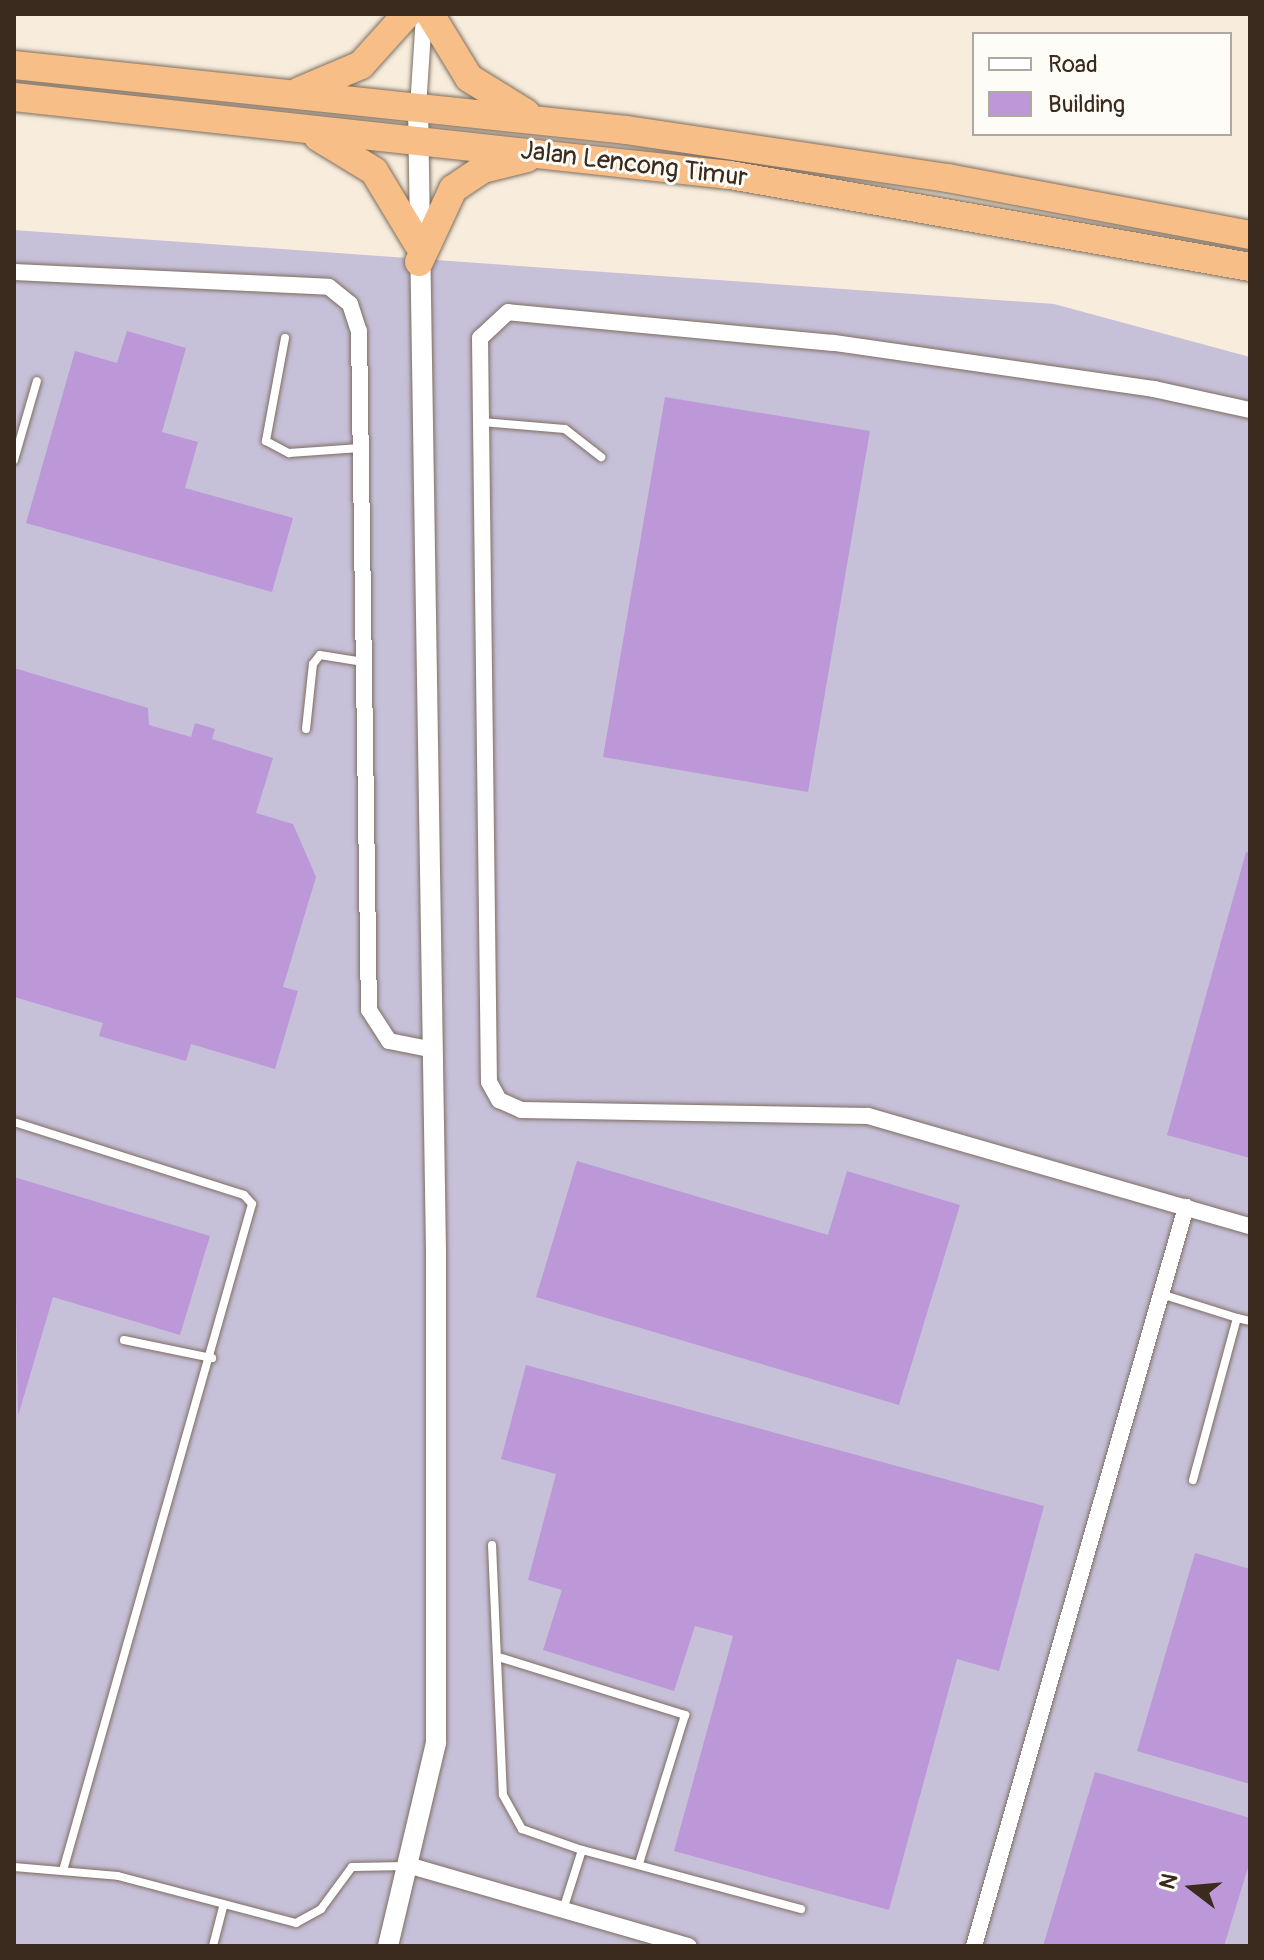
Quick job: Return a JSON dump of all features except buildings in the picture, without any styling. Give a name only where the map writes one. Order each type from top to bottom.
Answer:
[{"type":"highway","points":[[271,93],[303,91],[352,70],[407,14]]},
{"type":"highway","points":[[427,14],[469,78],[547,121]]},
{"type":"highway","name":"Jalan Lencong Timur","points":[[14,65],[547,121],[948,178],[1250,235]]},
{"type":"highway","name":"Jalan Lencong Timur","points":[[14,97],[547,154],[875,197],[1250,267]]},
{"type":"highway","points":[[299,129],[374,171],[418,253]]},
{"type":"highway","points":[[418,253],[441,208],[467,177],[547,154]]},
{"type":"street","points":[[388,1946],[411,1866],[436,1743],[434,1050],[417,140],[427,14]]},
{"type":"street","points":[[14,272],[329,287],[350,304],[359,331],[369,1010],[389,1041],[434,1050]]},
{"type":"street","points":[[1250,410],[1154,389],[833,343],[508,312],[480,338],[489,1082],[499,1100],[521,1110],[868,1116],[1250,1226]]},
{"type":"street","points":[[974,1946],[1186,1207]]},
{"type":"street","points":[[411,1866],[689,1946]]},
{"type":"lane","points":[[285,338],[266,441],[289,453],[361,448]]},
{"type":"lane","points":[[14,460],[37,381]]},
{"type":"lane","points":[[482,422],[565,429],[601,457]]},
{"type":"lane","points":[[306,729],[320,655],[364,662]]},
{"type":"lane","points":[[14,1122],[244,1195],[252,1204],[212,1358],[64,1867]]},
{"type":"lane","points":[[1161,1294],[1250,1321]]},
{"type":"lane","points":[[1193,1480],[1237,1318]]},
{"type":"lane","points":[[124,1340],[212,1358]]},
{"type":"lane","points":[[492,1545],[502,1658],[507,1811],[522,1829],[582,1850],[801,1909]]},
{"type":"lane","points":[[502,1658],[685,1715],[639,1864]]},
{"type":"lane","points":[[563,1910],[582,1850]]},
{"type":"lane","points":[[14,1867],[64,1867],[296,1923],[321,1909],[352,1867],[411,1866]]},
{"type":"lane","points":[[213,1946],[223,1907]]},
{"type":"shaded area","points":[[14,230],[1054,304],[1250,357],[1250,1946],[14,1946]]}]
